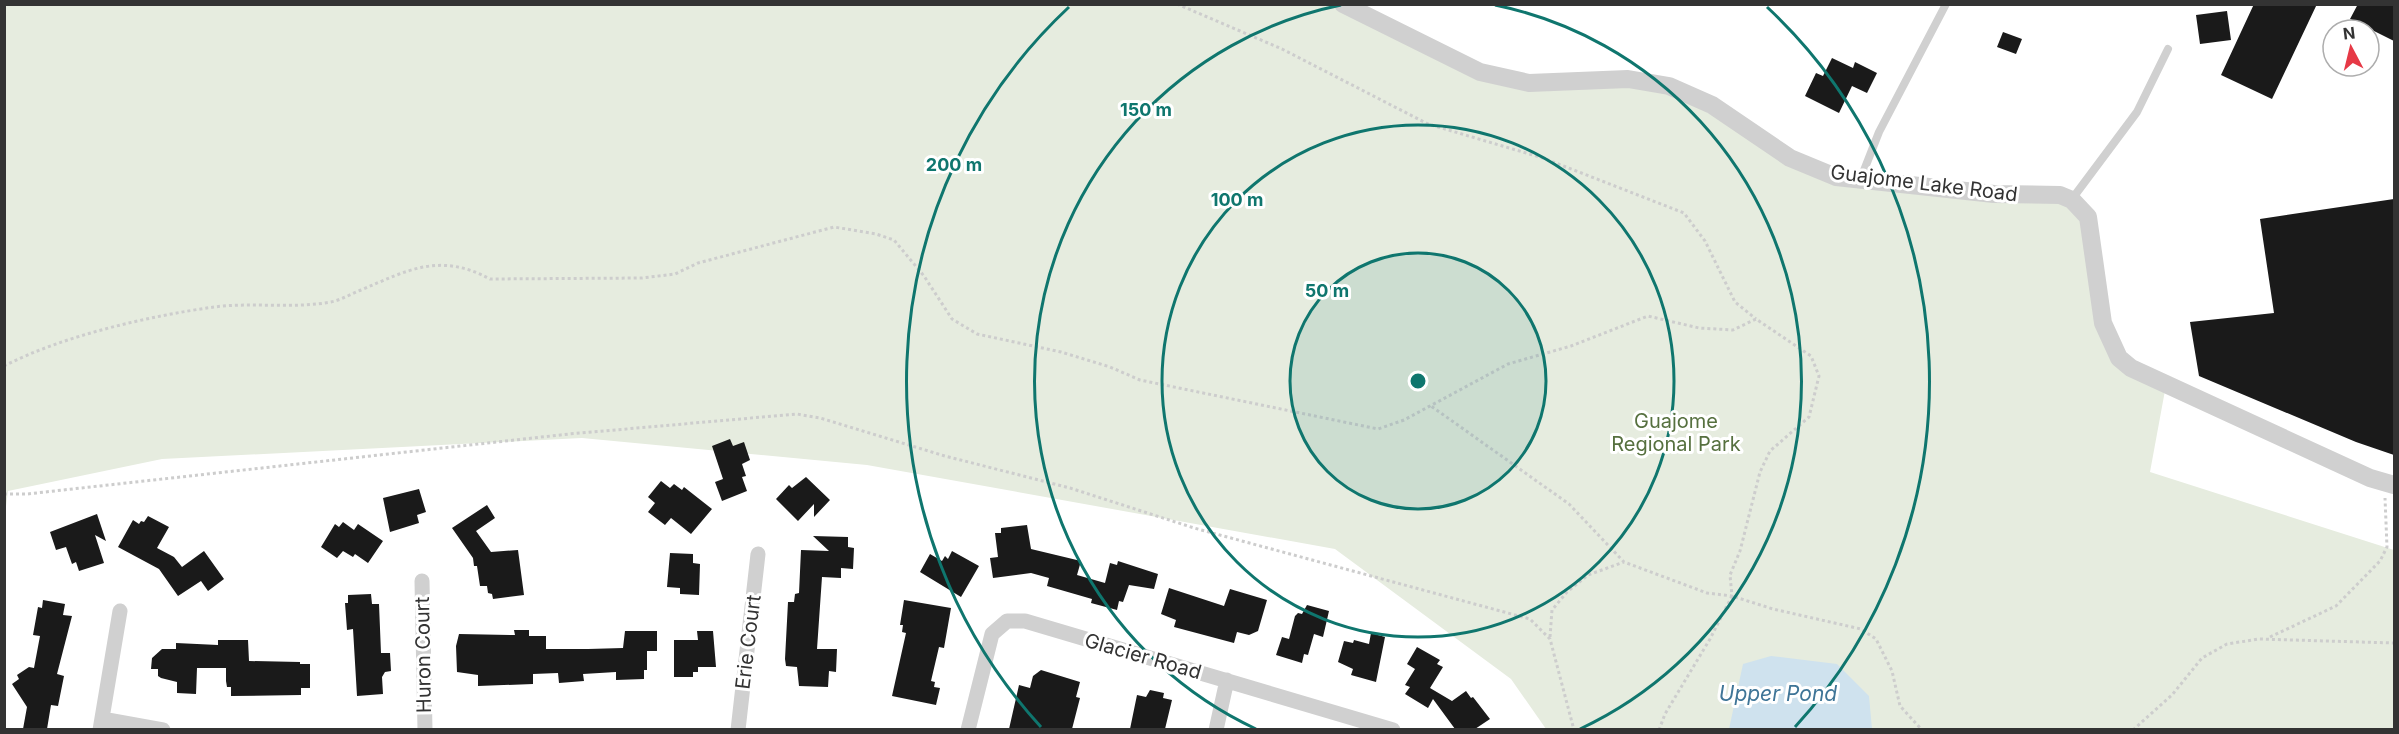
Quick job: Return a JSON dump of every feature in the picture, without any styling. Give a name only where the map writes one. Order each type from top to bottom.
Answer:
[{"type":"street","name":"Guajome Lake Road","points":[[1343,4],[1480,72],[1529,83],[1628,79],[1669,86],[1712,105],[1790,158],[1836,177],[1994,194],[2060,195],[2071,200]]},
{"type":"street","points":[[2071,200],[2088,217],[2103,323],[2119,358],[2131,369],[2389,483]]},
{"type":"street","name":"Erie Court","points":[[738,729],[758,555]]},
{"type":"street","name":"Huron Court","points":[[422,581],[425,729]]},
{"type":"street","points":[[120,611],[101,724],[163,729]]},
{"type":"street","name":"Glacier Road","points":[[968,729],[992,634],[1006,621],[1025,621],[1392,729]]},
{"type":"street","points":[[1216,729],[1227,680]]},
{"type":"lane","points":[[1860,179],[1879,132],[1946,4]]},
{"type":"lane","points":[[2071,200],[2137,112],[2168,49]]},
{"type":"path","points":[[1177,4],[1282,49],[1428,124],[1543,158],[1684,213],[1704,241],[1735,302],[1810,356],[1819,376],[1809,417],[1770,451],[1760,471],[1743,541],[1730,575],[1732,596],[1710,639],[1665,714],[1659,729]]},
{"type":"path","points":[[4,366],[26,355],[116,327],[204,309],[334,301],[413,267],[440,264],[471,269],[489,279],[642,278],[675,274],[698,263],[834,227],[876,234],[894,240],[924,276],[952,319],[977,334],[1061,352],[1110,366],[1140,380],[1378,429],[1404,420],[1508,364],[1571,346],[1648,316],[1699,328],[1732,330],[1756,319]]},
{"type":"path","points":[[1431,406],[1569,504],[1624,562],[1707,593],[1732,596],[1773,609],[1861,629],[1876,639],[1892,671],[1900,706],[1922,729]]},
{"type":"path","points":[[4,494],[27,494],[569,434],[798,414],[820,418],[935,453],[1070,488],[1194,528],[1499,609],[1530,619],[1550,639]]},
{"type":"path","points":[[2268,639],[2336,606],[2380,561],[2386,546],[2389,483]]},
{"type":"path","points":[[1574,729],[1550,639],[1552,610],[1567,592],[1588,574],[1624,562]]},
{"type":"path","points":[[2133,729],[2172,695],[2202,658],[2227,645],[2268,639],[2394,643]]},
{"type":"green space","name":"Guajome Regional Park","points":[[5,5],[1340,5],[1478,72],[1653,82],[1796,162],[2077,204],[2111,345],[2166,385],[2150,472],[2394,550],[2394,729],[1546,729],[1511,679],[1335,549],[867,465],[582,438],[162,459],[8,491],[5,514]]},
{"type":"water","name":"Upper Pond","points":[[1771,656],[1837,664],[1869,696],[1872,729],[1729,729],[1743,664]]},
{"type":"building","points":[[2254,4],[2317,4],[2272,99],[2221,75]]},
{"type":"building","points":[[2358,4],[2394,4],[2394,41],[2381,34],[2381,18],[2351,18]]},
{"type":"building","points":[[2227,11],[2231,40],[2200,44],[2196,15]]},
{"type":"building","points":[[2003,32],[2022,39],[2016,54],[1997,47]]},
{"type":"building","points":[[1832,58],[1853,68],[1855,62],[1877,73],[1867,93],[1852,86],[1839,113],[1805,96],[1816,73],[1823,76]]},
{"type":"building","points":[[2394,199],[2394,455],[2356,442],[2199,376],[2190,322],[2274,313],[2260,219]]},
{"type":"building","points":[[730,439],[733,446],[744,442],[750,460],[742,464],[746,476],[742,477],[747,491],[722,501],[715,482],[723,479],[712,446]]},
{"type":"building","points":[[806,477],[830,500],[814,517],[814,504],[798,521],[776,499],[789,485],[792,488]]},
{"type":"building","points":[[661,481],[670,488],[674,484],[682,490],[684,487],[712,509],[691,534],[671,518],[665,525],[648,512],[655,503],[648,497]]},
{"type":"building","points":[[419,489],[426,512],[417,515],[419,523],[390,532],[383,498]]},
{"type":"building","points":[[487,505],[495,518],[476,531],[491,552],[518,550],[524,595],[493,599],[492,594],[488,593],[487,586],[480,586],[477,566],[474,566],[473,558],[452,528]]},
{"type":"building","points":[[97,514],[106,541],[95,535],[104,563],[79,571],[76,562],[72,564],[66,547],[56,550],[50,532]]},
{"type":"building","points":[[148,516],[169,527],[157,548],[174,557],[182,567],[204,551],[224,579],[208,591],[201,581],[178,596],[159,569],[118,547],[133,520],[139,524],[141,521],[144,522]]},
{"type":"building","points":[[343,522],[354,530],[358,524],[383,541],[368,563],[355,554],[353,557],[343,551],[337,558],[321,547],[335,524],[339,527]]},
{"type":"building","points":[[1027,525],[1031,549],[1081,561],[1077,575],[1105,583],[1110,563],[1117,565],[1118,561],[1158,574],[1154,589],[1129,585],[1123,602],[1119,601],[1117,610],[1091,603],[1092,599],[1047,586],[1049,578],[1031,573],[993,578],[990,558],[998,557],[995,533],[1001,533],[1001,528]]},
{"type":"building","points":[[813,536],[848,537],[848,547],[854,548],[853,569],[841,568],[841,578],[822,577],[817,649],[837,649],[836,672],[829,671],[828,687],[799,686],[797,667],[786,666],[785,659],[788,602],[794,602],[795,594],[799,593],[801,550],[829,551]]},
{"type":"building","points":[[952,551],[979,566],[961,597],[920,572],[930,554],[942,561],[945,556],[948,559]]},
{"type":"building","points":[[670,553],[693,554],[693,563],[700,564],[699,595],[680,594],[680,588],[667,587]]},
{"type":"building","points":[[1169,588],[1224,606],[1230,589],[1267,600],[1258,631],[1249,635],[1237,632],[1234,643],[1174,627],[1176,620],[1161,614]]},
{"type":"building","points":[[371,594],[372,604],[379,604],[381,653],[390,653],[391,671],[385,672],[382,677],[383,694],[357,696],[353,629],[347,630],[345,603],[348,603],[348,595]]},
{"type":"building","points":[[43,600],[65,604],[63,615],[72,616],[57,674],[64,676],[58,706],[51,705],[47,729],[23,729],[27,707],[12,684],[19,679],[17,675],[29,667],[34,668],[40,636],[33,635],[38,607],[42,608]]},
{"type":"building","points":[[904,600],[951,608],[944,648],[939,647],[931,681],[935,682],[934,687],[940,688],[936,705],[892,696],[906,633],[902,632],[903,625],[900,625]]},
{"type":"building","points":[[1307,605],[1329,611],[1323,637],[1314,634],[1308,655],[1304,654],[1302,663],[1276,655],[1282,637],[1289,639],[1295,616],[1298,613],[1302,614]]},
{"type":"building","points":[[514,630],[529,630],[529,636],[546,636],[546,649],[623,648],[625,631],[657,631],[657,651],[647,651],[647,670],[644,670],[644,679],[616,680],[616,672],[583,674],[584,681],[559,683],[558,673],[533,674],[533,684],[478,686],[478,675],[457,672],[456,646],[459,634],[515,635]]},
{"type":"building","points":[[697,631],[713,631],[716,667],[698,667],[698,672],[693,672],[693,677],[674,677],[674,640],[698,640]]},
{"type":"building","points":[[1371,633],[1385,637],[1376,682],[1351,675],[1353,669],[1338,662],[1344,641],[1353,643],[1354,640],[1369,644]]},
{"type":"building","points":[[218,640],[248,640],[249,661],[310,664],[310,688],[301,688],[301,695],[231,696],[231,687],[227,687],[226,668],[197,668],[196,694],[177,693],[177,682],[161,678],[158,676],[158,669],[151,669],[152,658],[162,649],[176,649],[176,643],[218,645]]},
{"type":"building","points":[[1417,647],[1440,660],[1437,664],[1443,667],[1430,688],[1452,701],[1466,691],[1490,719],[1475,729],[1455,729],[1433,699],[1428,708],[1405,694],[1410,687],[1405,685],[1415,669],[1407,664]]},
{"type":"building","points":[[1041,670],[1080,682],[1076,697],[1080,698],[1072,729],[1009,729],[1019,685],[1030,688],[1033,676]]},
{"type":"building","points":[[1150,690],[1164,693],[1163,698],[1172,700],[1165,729],[1130,729],[1137,695],[1146,697]]}]
